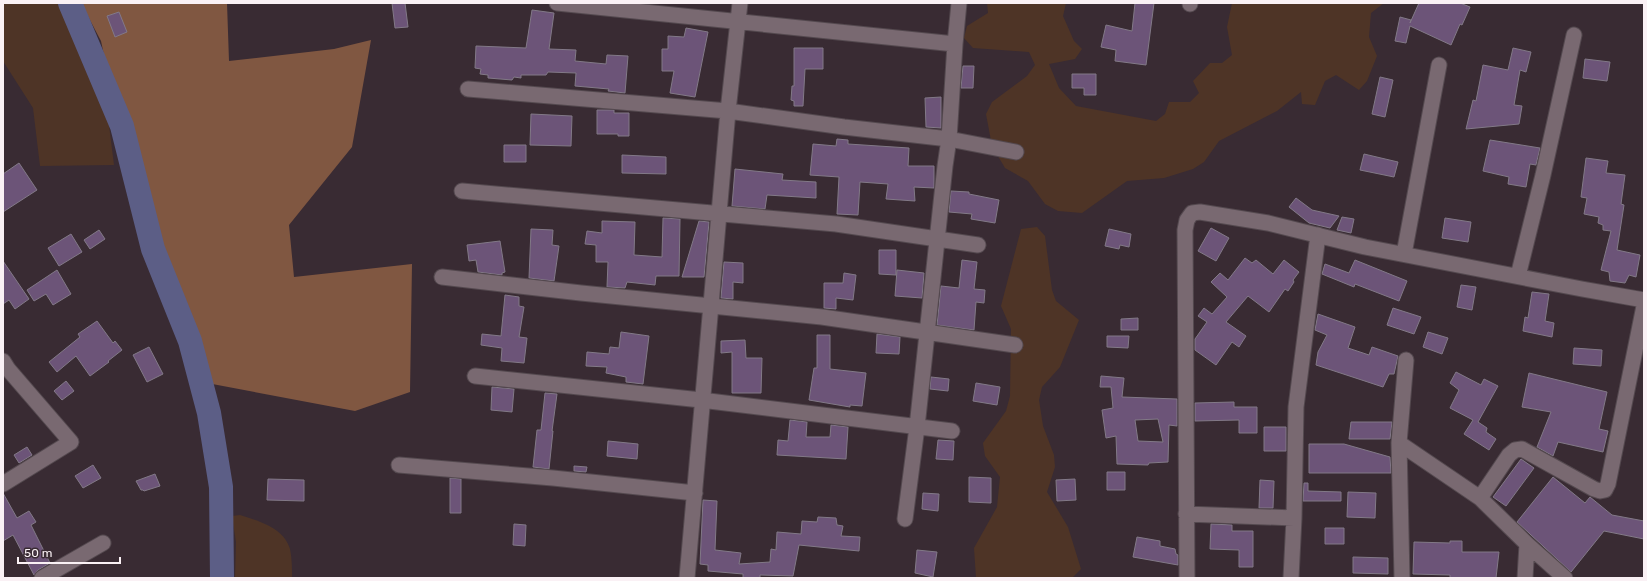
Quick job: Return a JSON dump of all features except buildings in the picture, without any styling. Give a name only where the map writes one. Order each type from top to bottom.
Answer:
[{"type":"street","points":[[557,3],[955,44]]},
{"type":"street","points":[[687,578],[695,493],[701,400],[720,214],[728,111],[740,3]]},
{"type":"street","points":[[905,520],[917,427],[949,139],[959,3]]},
{"type":"street","points":[[1518,276],[1543,176],[1574,35]]},
{"type":"street","points":[[1404,254],[1439,65]]},
{"type":"street","points":[[468,89],[728,111],[844,127],[949,139],[1016,152]]},
{"type":"street","points":[[462,191],[836,224],[978,245]]},
{"type":"street","points":[[1187,578],[1185,245],[1187,220],[1192,214],[1200,212],[1268,223],[1404,254],[1644,300]]},
{"type":"street","points":[[1291,578],[1294,518],[1296,407],[1318,235]]},
{"type":"street","points":[[442,277],[710,307],[822,317],[927,331],[1014,345]]},
{"type":"street","points":[[1480,498],[1509,455],[1515,450],[1522,449],[1594,489],[1600,491],[1605,490],[1608,484],[1644,306]]},
{"type":"street","points":[[1402,578],[1399,443],[1406,360]]},
{"type":"street","points":[[3,484],[71,442],[5,367]]},
{"type":"street","points":[[475,376],[701,400],[952,431]]},
{"type":"street","points":[[1399,443],[1480,498],[1527,544],[1565,578]]},
{"type":"street","points":[[399,465],[553,478],[695,493]]},
{"type":"street","points":[[1186,514],[1294,518]]},
{"type":"street","points":[[42,578],[103,543]]},
{"type":"street","points":[[1525,578],[1527,544]]},
{"type":"shaded area","points":[[3,3],[66,3],[107,109],[114,165],[40,166],[33,108],[3,61]]},
{"type":"shaded area","points":[[81,3],[227,3],[229,61],[334,49],[371,40],[352,147],[289,225],[294,277],[412,264],[410,392],[355,411],[207,383],[189,325],[180,314],[137,164],[131,126],[110,83],[101,41]]},
{"type":"shaded area","points":[[987,3],[1066,3],[1063,16],[1074,41],[1082,49],[1075,59],[1049,64],[1059,88],[1076,106],[1156,121],[1165,114],[1169,102],[1190,102],[1199,93],[1193,81],[1210,63],[1222,63],[1232,55],[1227,27],[1232,3],[1384,3],[1371,13],[1369,37],[1377,56],[1367,81],[1359,90],[1336,75],[1325,81],[1315,105],[1302,104],[1301,92],[1277,111],[1219,141],[1204,162],[1193,169],[1164,178],[1127,181],[1082,213],[1058,211],[1045,204],[1028,181],[1005,168],[992,146],[986,114],[992,102],[1027,76],[1035,65],[1029,52],[973,48],[964,38],[967,26],[988,13]]},
{"type":"shaded area","points":[[1037,227],[1045,236],[1052,290],[1056,301],[1079,320],[1060,367],[1042,387],[1039,400],[1043,426],[1054,455],[1055,467],[1047,492],[1068,527],[1081,569],[1072,578],[976,578],[974,548],[997,507],[1000,477],[985,456],[983,443],[1006,411],[1010,396],[1011,329],[1001,306],[1021,229]]},
{"type":"shaded area","points":[[240,515],[270,526],[287,542],[292,560],[292,578],[235,578],[236,542],[232,516]]},
{"type":"waterway","points":[[70,3],[122,126],[153,249],[190,341],[209,413],[221,487],[222,578]]}]
